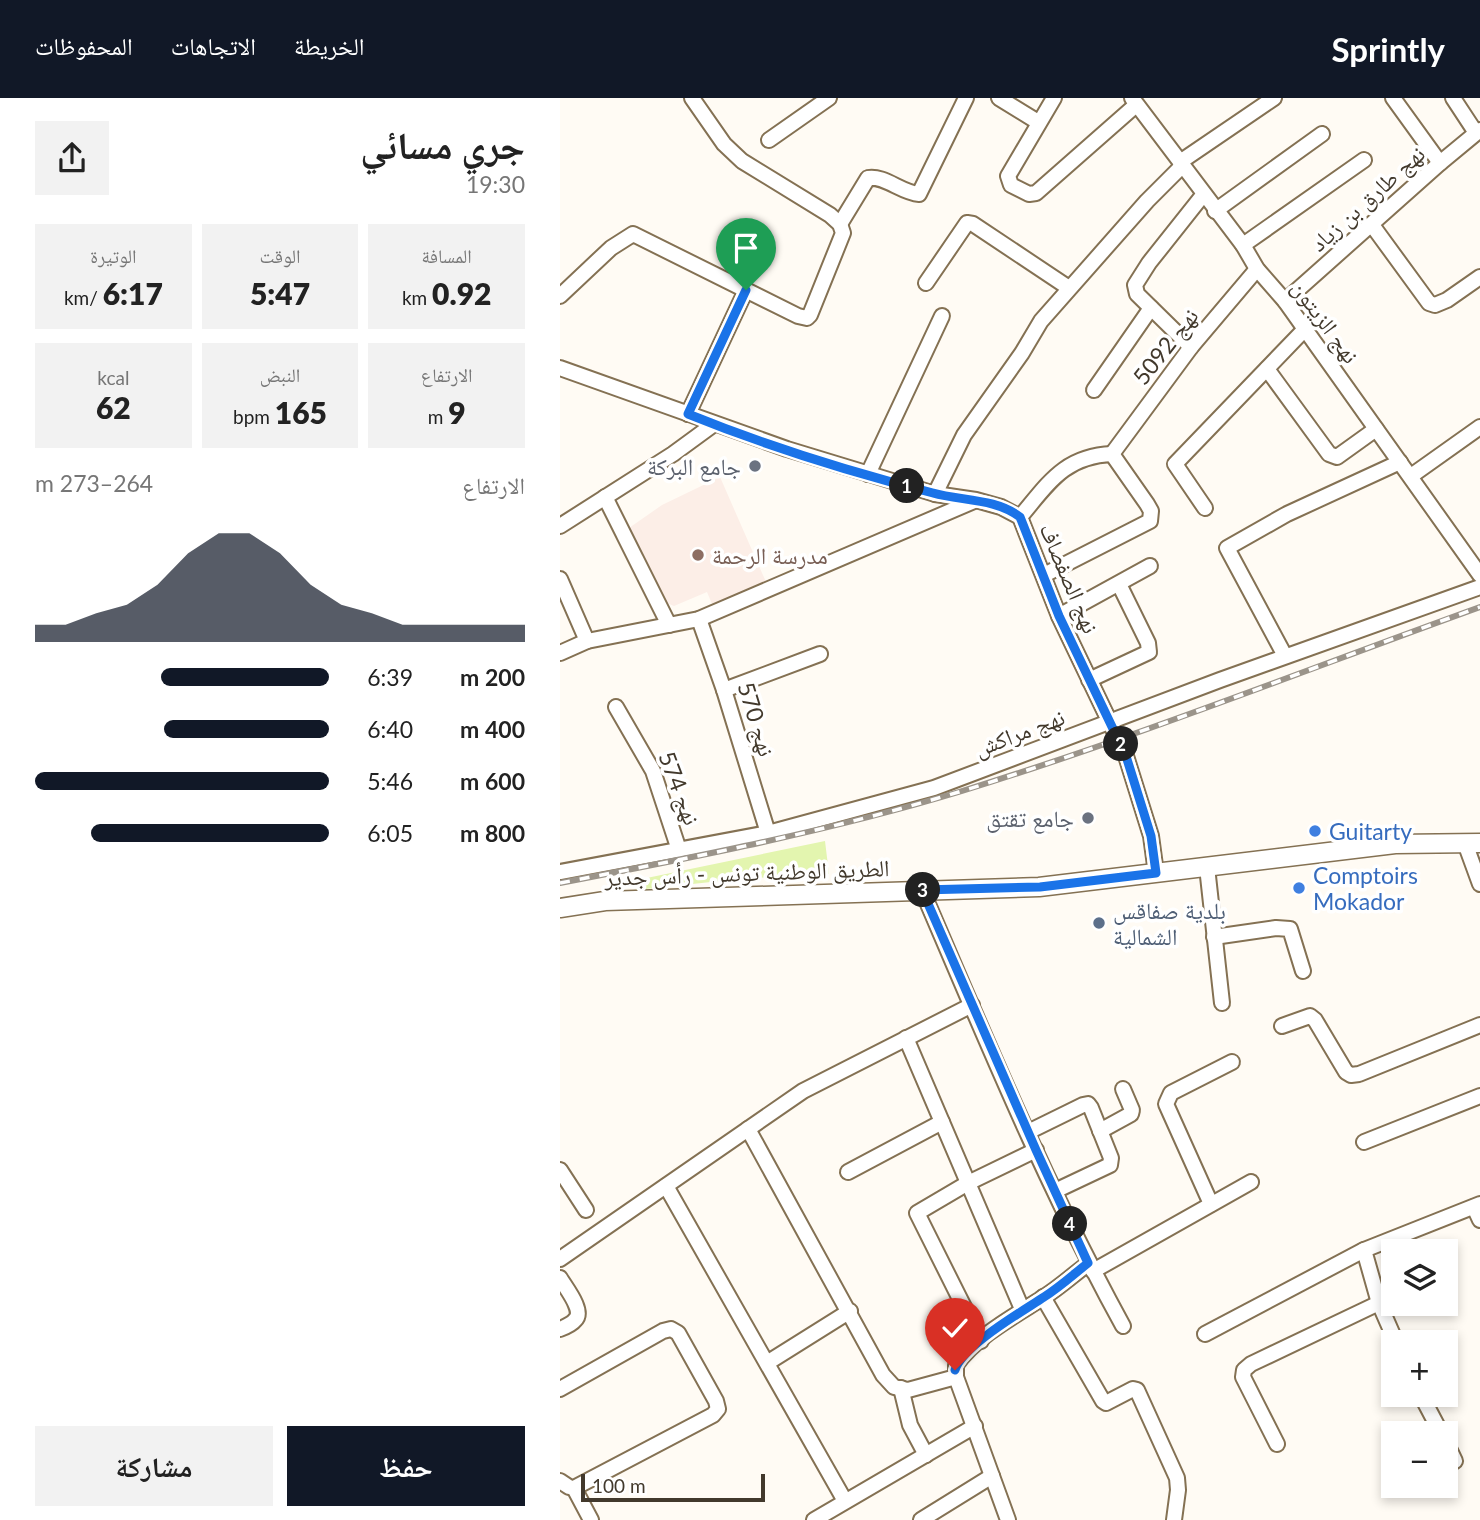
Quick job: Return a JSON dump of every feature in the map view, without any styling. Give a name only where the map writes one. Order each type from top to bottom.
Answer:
[{"type":"main road","name":"الطريق الوطنية تونس - رأس جدير","points":[[560,908],[605,901],[1040,887],[1395,844],[1473,843]]},
{"type":"street","points":[[560,296],[611,248],[633,234],[798,316],[807,318],[810,315],[842,233],[840,224],[830,215],[742,161],[724,144],[692,98]]},
{"type":"street","points":[[769,140],[828,98]]},
{"type":"street","points":[[840,224],[868,178],[875,177],[908,193],[919,194],[966,98]]},
{"type":"street","points":[[999,98],[1038,122]]},
{"type":"street","points":[[1054,98],[1008,176],[1011,185],[1029,194],[1036,193],[1134,102]]},
{"type":"street","points":[[935,494],[964,435],[1041,321],[1069,288],[1181,164],[1275,98]]},
{"type":"street","points":[[1393,98],[1440,163]]},
{"type":"street","points":[[1452,98],[1478,132]]},
{"type":"street","name":"نهج الزيتون","points":[[1134,102],[1243,245],[1257,269],[1285,301],[1480,575]]},
{"type":"street","name":"نهج طارق بن زياد","points":[[1285,301],[1478,132]]},
{"type":"street","points":[[1215,211],[1322,134]]},
{"type":"street","points":[[1243,245],[1364,160]]},
{"type":"street","points":[[1191,347],[1137,294],[1135,285],[1203,195]]},
{"type":"street","points":[[926,283],[967,223],[973,224],[1069,288]]},
{"type":"street","points":[[1372,225],[1429,303],[1435,305],[1447,300],[1480,277]]},
{"type":"street","name":"نهج 5092","points":[[1112,454],[1191,347],[1257,269]]},
{"type":"street","points":[[688,414],[746,290]]},
{"type":"street","points":[[1094,390],[1151,308]]},
{"type":"street","points":[[868,474],[942,316]]},
{"type":"street","points":[[1205,508],[1175,464],[1305,329]]},
{"type":"street","name":"نهج الصفصاف","points":[[560,369],[714,424],[868,474],[935,494],[976,500],[1008,510],[1020,517],[1059,616],[1126,756],[1151,836],[1156,873]]},
{"type":"street","points":[[1266,369],[1329,454],[1337,457],[1376,429]]},
{"type":"street","points":[[560,525],[673,454],[714,424]]},
{"type":"street","points":[[1411,476],[1480,427]]},
{"type":"street","points":[[1020,517],[1063,468],[1096,454],[1112,454],[1150,511],[1150,521],[1044,575]]},
{"type":"street","points":[[1285,656],[1227,548],[1287,514],[1400,462]]},
{"type":"street","points":[[605,497],[669,625]]},
{"type":"street","points":[[560,653],[587,641],[699,619],[976,500]]},
{"type":"street","points":[[1059,616],[1150,566]]},
{"type":"street","points":[[560,579],[587,641]]},
{"type":"street","points":[[1089,680],[1149,652],[1148,643],[1119,584]]},
{"type":"street","name":"نهج مراكش","points":[[562,869],[768,833],[934,788],[1285,656],[1354,634],[1480,587]]},
{"type":"street","name":"نهج 570","points":[[699,619],[768,833]]},
{"type":"street","points":[[724,690],[820,654]]},
{"type":"street","name":"نهج 574","points":[[616,707],[653,771],[679,850]]},
{"type":"street","points":[[1473,843],[1480,884]]},
{"type":"street","points":[[1207,867],[1222,1003]]},
{"type":"street","points":[[922,890],[1036,1150],[1091,1267],[1124,1326]]},
{"type":"street","points":[[1214,937],[1276,928],[1290,929],[1303,971]]},
{"type":"street","points":[[560,1259],[803,1091],[972,1005]]},
{"type":"street","points":[[1282,1026],[1310,1016],[1346,1072],[1352,1075],[1480,1025]]},
{"type":"street","points":[[905,1038],[1022,1309]]},
{"type":"street","points":[[1210,1204],[1166,1104],[1171,1093],[1232,1062]]},
{"type":"street","points":[[1100,1131],[1131,1114],[1132,1110],[1123,1089]]},
{"type":"street","points":[[1364,1142],[1480,1096]]},
{"type":"street","points":[[1028,1132],[1088,1104],[1111,1158],[1110,1165],[1055,1191]]},
{"type":"street","points":[[848,1172],[942,1122]]},
{"type":"street","points":[[748,1129],[883,1374],[894,1387],[914,1390],[956,1377]]},
{"type":"street","points":[[981,1341],[916,1213],[968,1182],[1036,1150]]},
{"type":"street","points":[[560,1170],[586,1210]]},
{"type":"street","points":[[1008,1520],[956,1377],[955,1370],[960,1359],[1022,1309],[1091,1267],[1251,1182]]},
{"type":"street","points":[[666,1186],[845,1502]]},
{"type":"street","points":[[1205,1334],[1364,1250],[1478,1210]]},
{"type":"street","points":[[1364,1250],[1379,1303],[1391,1330]]},
{"type":"street","points":[[560,1278],[579,1315],[576,1320],[560,1329]]},
{"type":"street","points":[[1043,1297],[1102,1401],[1106,1403],[1135,1389],[1177,1478],[1174,1520]]},
{"type":"street","points":[[1277,1444],[1243,1377],[1244,1370],[1251,1364],[1379,1303]]},
{"type":"street","points":[[767,1363],[850,1311]]},
{"type":"street","points":[[560,1389],[671,1329],[678,1333],[718,1409],[713,1415],[575,1488],[560,1481]]},
{"type":"street","points":[[901,1388],[910,1425],[926,1455]]},
{"type":"street","points":[[814,1520],[975,1426]]},
{"type":"street","points":[[921,1520],[992,1476]]},
{"type":"street","points":[[575,1488],[591,1520]]},
{"type":"shaded area","name":"مدرسة الرحمة","points":[[720,477],[766,582],[712,604],[707,592],[674,606],[667,603],[629,528],[662,505]]},
{"type":"green space","points":[[825,841],[829,874],[739,879],[636,890],[637,880]]},
{"type":"railway","points":[[560,883],[812,831],[962,791],[1157,725],[1480,607]]},
{"type":"place","name":"جامع البركة","points":[[755,466]]},
{"type":"place","name":"مدرسة الرحمة","points":[[698,555]]},
{"type":"place","name":"جامع تقتق","points":[[1088,818]]},
{"type":"place","name":"Guitarty","points":[[1315,831]]},
{"type":"place","name":"Comptoirs Mokador","points":[[1299,888]]},
{"type":"place","name":"بلدية صفاقس الشمالية","points":[[1099,923]]},
{"type":"route","points":[[746,290],[688,414],[786,449],[935,494],[1001,507],[1020,517],[1059,616],[1126,756],[1151,836],[1156,873],[1040,887],[922,890],[1088,1263],[981,1341],[960,1359],[955,1370]]}]
